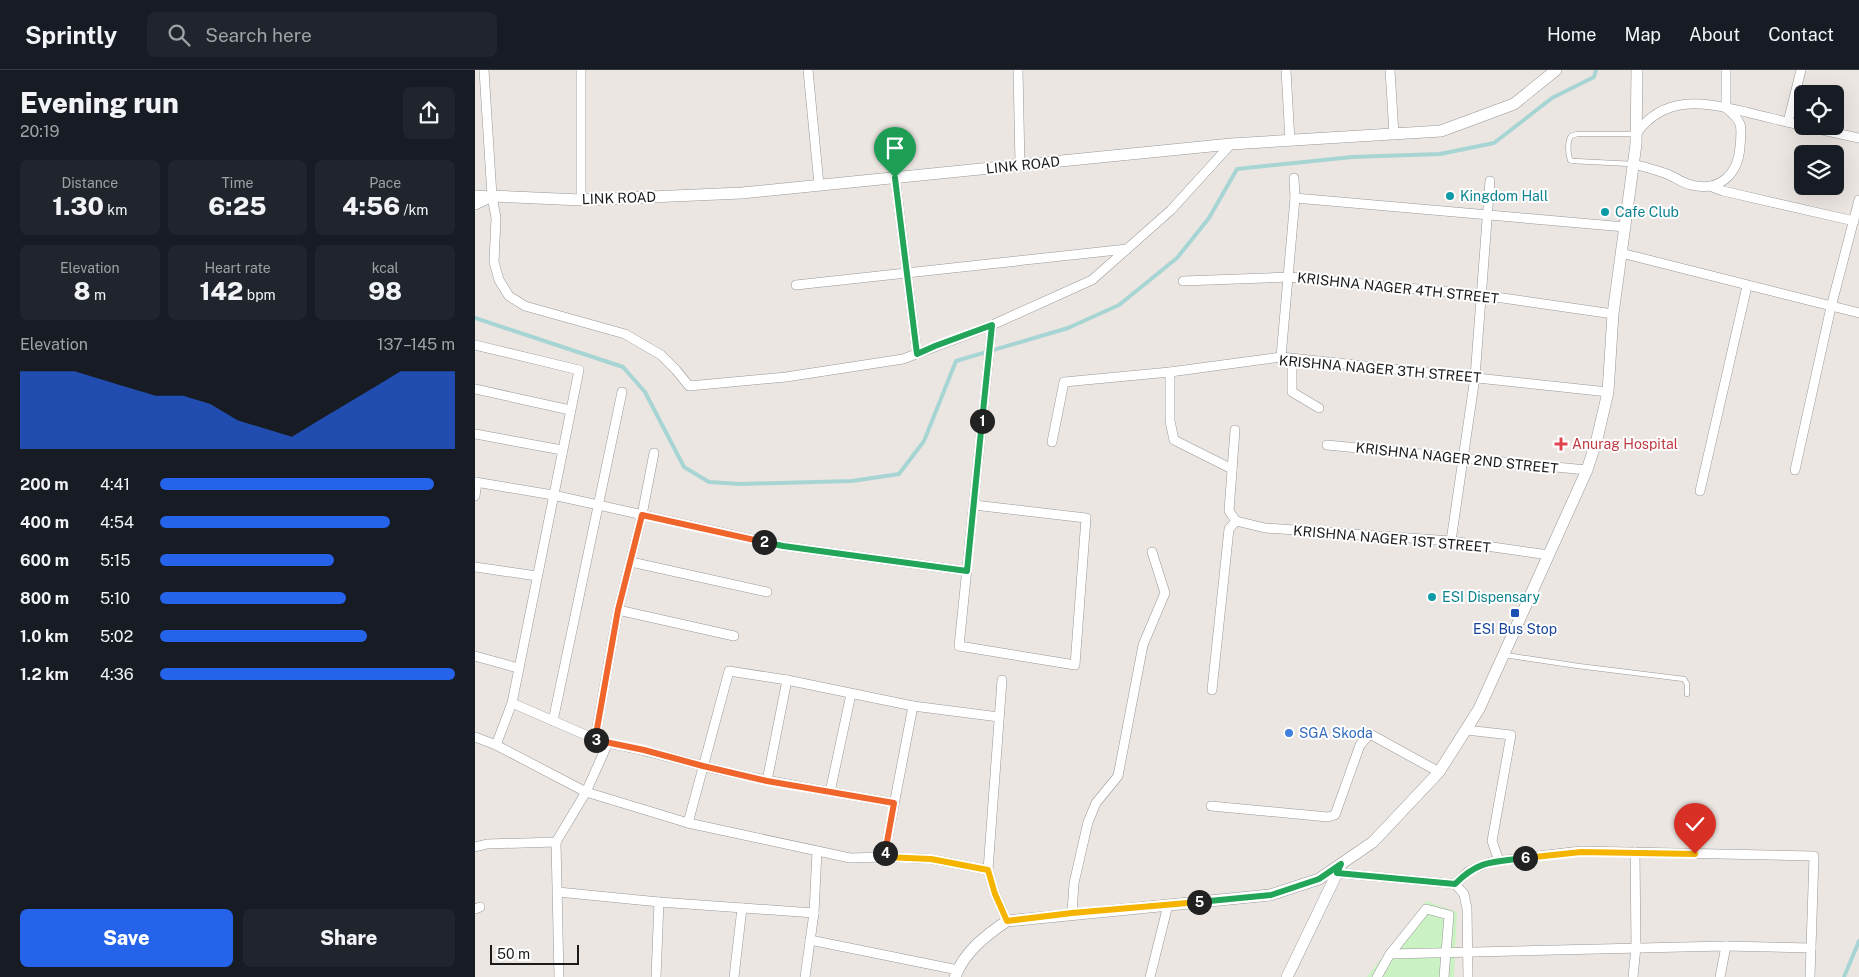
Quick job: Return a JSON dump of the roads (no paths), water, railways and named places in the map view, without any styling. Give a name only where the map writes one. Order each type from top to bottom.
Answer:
[{"type":"street","points":[[484,70],[495,218],[494,262],[499,280],[509,296],[525,306],[625,334],[661,355],[677,370],[689,386],[787,377],[903,358],[992,325],[1092,280],[1171,210],[1231,144]]},
{"type":"street","points":[[581,70],[581,200]]},
{"type":"street","points":[[808,70],[819,185]]},
{"type":"street","points":[[1018,70],[1020,165]]},
{"type":"street","points":[[1286,70],[1290,141]]},
{"type":"street","points":[[1389,70],[1393,134]]},
{"type":"street","name":"LINK ROAD","points":[[475,204],[492,196],[581,200],[742,193],[1231,144],[1441,131],[1515,104],[1556,70]]},
{"type":"street","points":[[809,940],[956,973],[981,938],[1007,921],[1072,913],[1271,895],[1319,879],[1339,868],[1373,842],[1439,772],[1479,709],[1587,470],[1597,439],[1608,392],[1613,314],[1636,134],[1637,70]]},
{"type":"street","points":[[1726,70],[1726,108]]},
{"type":"street","points":[[1788,122],[1801,70]]},
{"type":"street","points":[[1636,134],[1643,124],[1656,113],[1678,105],[1701,103],[1794,124]]},
{"type":"street","points":[[1710,186],[1726,180],[1736,169],[1740,152],[1741,131],[1739,118],[1726,108]]},
{"type":"street","points":[[1844,135],[1859,138]]},
{"type":"street","points":[[1633,164],[1668,174],[1690,185],[1710,186],[1723,191],[1854,221]]},
{"type":"street","points":[[895,178],[917,354]]},
{"type":"street","points":[[1281,357],[1295,198],[1294,178]]},
{"type":"street","points":[[1451,541],[1475,377],[1489,215],[1490,180]]},
{"type":"street","points":[[475,195],[492,196]]},
{"type":"street","points":[[1295,198],[1625,228]]},
{"type":"street","points":[[1795,470],[1831,307],[1859,200]]},
{"type":"street","points":[[796,285],[1127,249]]},
{"type":"street","points":[[1621,253],[1859,313]]},
{"type":"street","name":"KRISHNA NAGER 4TH STREET","points":[[1183,281],[1289,277],[1481,295],[1613,314]]},
{"type":"street","points":[[1700,491],[1747,286]]},
{"type":"street","points":[[974,505],[1086,518],[1075,665],[959,646],[992,325]]},
{"type":"street","points":[[475,345],[579,370],[512,703],[497,745]]},
{"type":"street","name":"KRISHNA NAGER 3TH STREET","points":[[1052,442],[1064,382],[1170,372],[1281,357],[1608,392]]},
{"type":"street","points":[[1292,358],[1292,392],[1319,408]]},
{"type":"street","points":[[1170,372],[1170,421],[1174,440],[1233,469]]},
{"type":"street","points":[[475,389],[570,410]]},
{"type":"street","points":[[553,721],[622,392]]},
{"type":"street","points":[[1212,690],[1229,528],[1236,521],[1229,511],[1235,430]]},
{"type":"street","points":[[475,434],[562,450]]},
{"type":"street","name":"KRISHNA NAGER 2ND STREET","points":[[1327,445],[1587,470]]},
{"type":"street","points":[[595,740],[618,610],[642,515],[654,454]]},
{"type":"street","points":[[475,496],[476,482],[553,495],[783,546],[967,571]]},
{"type":"street","name":"KRISHNA NAGER 1ST STREET","points":[[1236,521],[1265,528],[1451,541],[1549,555]]},
{"type":"street","points":[[1072,913],[1074,883],[1088,822],[1096,803],[1118,776],[1143,645],[1165,593],[1152,552]]},
{"type":"street","points":[[631,562],[767,592]]},
{"type":"street","points":[[475,566],[537,576]]},
{"type":"street","points":[[618,610],[734,636]]},
{"type":"street","points":[[475,656],[518,668]]},
{"type":"street","points":[[688,823],[729,671],[787,680],[913,706],[999,717]]},
{"type":"street","points":[[767,781],[787,680]]},
{"type":"street","points":[[1002,680],[988,870],[995,894],[1007,921]]},
{"type":"street","points":[[830,792],[851,694]]},
{"type":"street","points":[[512,703],[595,740],[644,750],[767,781],[894,803]]},
{"type":"street","points":[[884,857],[913,706]]},
{"type":"street","points":[[1466,730],[1511,735],[1492,841],[1499,861]]},
{"type":"street","points":[[1211,806],[1328,817],[1335,815],[1360,745],[1370,734],[1439,772]]},
{"type":"street","points":[[475,737],[497,745],[586,792],[688,823],[850,858],[931,859],[988,870]]},
{"type":"street","points":[[559,977],[556,842],[586,792],[608,743]]},
{"type":"street","points":[[475,847],[487,844],[556,842]]},
{"type":"street","points":[[805,977],[813,913],[817,851]]},
{"type":"street","points":[[1455,884],[1469,871],[1490,862],[1581,852],[1813,856],[1810,977]]},
{"type":"street","points":[[1633,977],[1637,947],[1635,852]]},
{"type":"street","points":[[1339,868],[1455,884],[1464,894],[1466,901],[1469,952],[1468,977]]},
{"type":"street","points":[[1287,977],[1339,868]]},
{"type":"street","points":[[557,892],[659,902],[813,913]]},
{"type":"street","points":[[656,977],[659,902]]},
{"type":"street","points":[[1150,977],[1168,905]]},
{"type":"street","points":[[733,977],[742,908]]},
{"type":"street","points":[[1377,977],[1389,954],[1426,909],[1449,914],[1444,977]]},
{"type":"street","points":[[1389,954],[1637,947],[1726,946],[1811,948]]},
{"type":"street","points":[[1720,977],[1726,946]]},
{"type":"lane","points":[[1633,164],[1573,162],[1570,160],[1569,155],[1569,139],[1574,134],[1636,134]]},
{"type":"lane","points":[[1504,655],[1684,679],[1687,684],[1687,694]]},
{"type":"waterway","points":[[475,318],[623,367],[645,392],[684,467],[709,482],[740,484],[852,481],[899,474],[924,441],[956,361],[1068,328],[1119,305],[1177,258],[1209,218],[1237,169],[1352,157],[1440,154],[1494,143],[1552,98],[1594,77],[1596,70]]},
{"type":"waterway","points":[[1844,977],[1859,941]]},
{"type":"place","name":"Kingdom Hall","points":[[1450,196]]},
{"type":"place","name":"Cafe Club","points":[[1605,212]]},
{"type":"place","name":"Anurag Hospital","points":[[1561,444]]},
{"type":"place","name":"ESI Dispensary","points":[[1432,597]]},
{"type":"place","name":"ESI Bus Stop","points":[[1515,613]]},
{"type":"place","name":"SGA Skoda","points":[[1289,733]]}]
